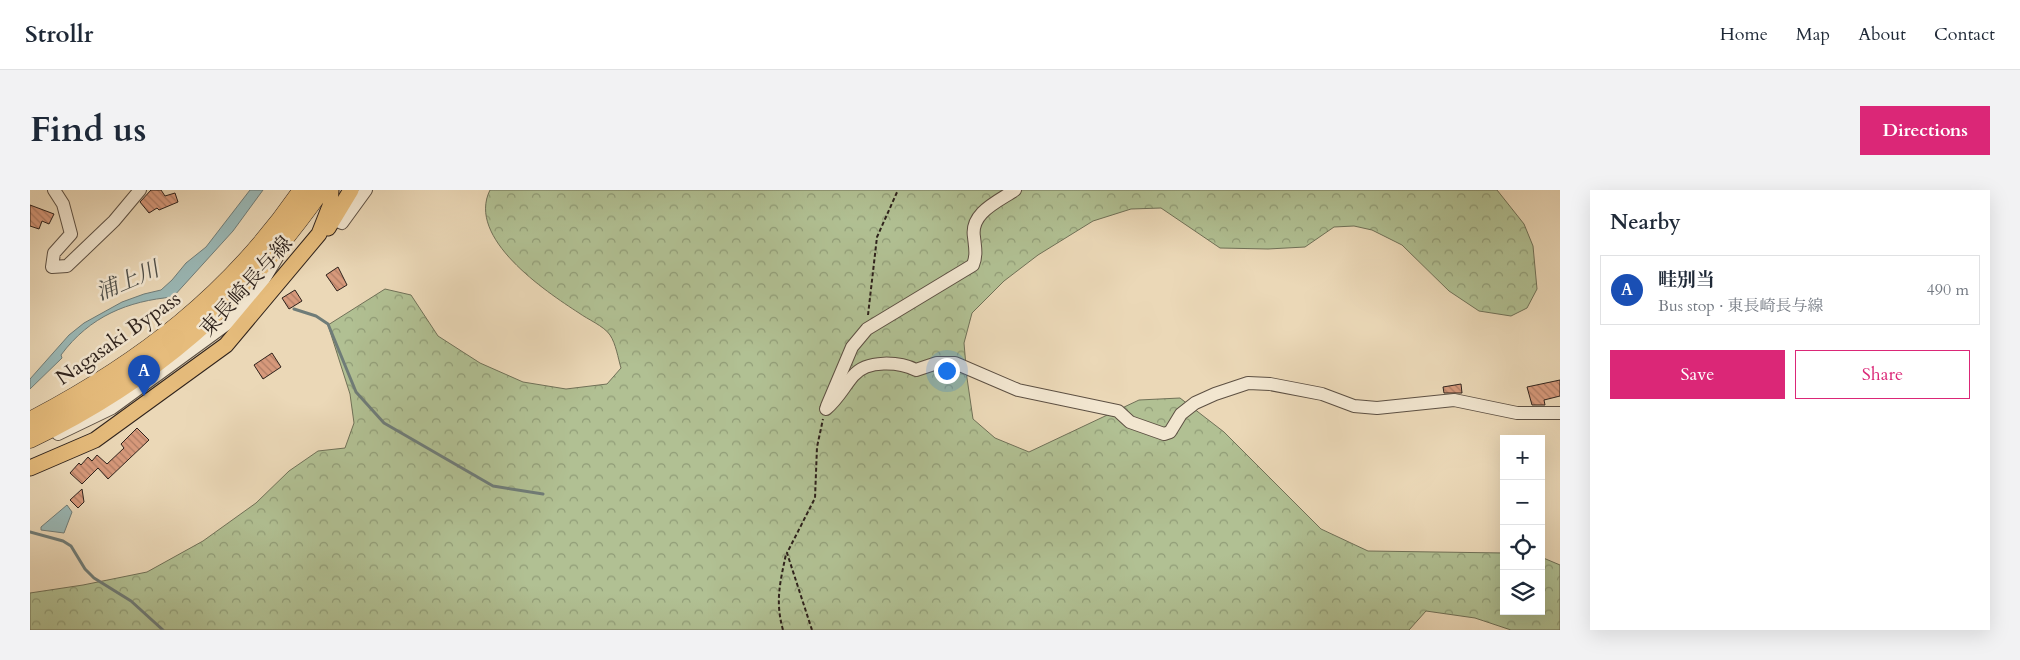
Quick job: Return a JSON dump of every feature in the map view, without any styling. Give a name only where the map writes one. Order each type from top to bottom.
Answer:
[{"type":"highway","name":"Nagasaki Bypass","points":[[30,420],[70,400],[121,368],[191,316],[249,259],[280,222],[302,190]]},
{"type":"highway","name":"Nagasaki Bypass","points":[[30,438],[130,383],[170,354],[231,300],[293,230],[321,190]]},
{"type":"main road","name":"東長崎長与線","points":[[314,241],[325,224],[332,190]]},
{"type":"main road","name":"東長崎長与線","points":[[30,468],[95,440],[226,345],[314,241],[335,220],[351,190]]},
{"type":"street","points":[[54,190],[63,204],[71,234],[54,253],[52,267],[67,266],[114,221],[140,190]]},
{"type":"street","points":[[335,220],[342,223],[366,190]]},
{"type":"street","points":[[826,409],[852,347],[867,329],[972,265],[976,254],[973,231],[974,221],[980,214],[1015,190]]},
{"type":"street","points":[[30,446],[112,408],[227,324],[259,288],[293,230]]},
{"type":"street","points":[[826,409],[836,401],[854,375],[865,368],[887,363],[904,364],[916,370],[937,363],[955,362],[1024,392],[1118,410],[1130,422],[1164,434],[1170,432],[1181,414],[1195,404],[1215,394],[1248,383],[1270,384],[1322,394],[1362,406],[1377,408],[1454,400],[1517,413],[1560,413]]},
{"type":"path","points":[[867,329],[876,237],[898,190]]},
{"type":"path","points":[[783,630],[778,610],[786,553],[815,498],[817,447],[826,409]]},
{"type":"path","points":[[786,553],[812,630]]},
{"type":"green space","points":[[490,190],[1497,190],[1524,224],[1533,246],[1537,289],[1527,308],[1511,316],[1479,311],[1449,291],[1402,245],[1372,230],[1354,226],[1334,227],[1305,247],[1268,249],[1220,248],[1161,208],[1131,209],[1093,221],[1038,255],[1004,281],[972,313],[964,343],[967,378],[973,419],[995,438],[1029,452],[1139,400],[1180,398],[1224,432],[1321,529],[1368,551],[1500,553],[1500,615],[1545,615],[1545,559],[1560,565],[1560,630],[1511,630],[1475,618],[1426,611],[1409,630],[30,630],[30,593],[147,572],[203,541],[256,503],[289,471],[318,451],[345,448],[354,423],[350,394],[328,325],[385,289],[411,295],[438,336],[480,363],[523,382],[566,389],[607,384],[621,368],[610,335],[600,326],[547,291],[513,261],[499,244],[489,226],[486,208]]},
{"type":"water","points":[[250,190],[263,190],[233,231],[173,297],[141,302],[125,307],[97,321],[72,341],[61,355],[62,358],[30,389],[30,379],[69,335],[84,323],[122,302],[161,290],[186,263],[206,247]]},
{"type":"water","points":[[67,505],[72,512],[64,533],[41,530],[41,527]]},
{"type":"building","points":[[151,190],[161,190],[165,196],[175,193],[178,202],[159,210],[157,208],[149,213],[140,202]]},
{"type":"building","points":[[30,205],[54,214],[49,224],[42,221],[39,229],[30,226]]},
{"type":"building","points":[[338,267],[347,285],[337,291],[326,275]]},
{"type":"building","points":[[295,290],[302,301],[289,309],[282,298]]},
{"type":"building","points":[[272,353],[281,367],[263,379],[254,365]]},
{"type":"building","points":[[1560,380],[1560,396],[1544,400],[1545,405],[1532,405],[1527,387]]},
{"type":"building","points":[[1461,384],[1462,393],[1444,393],[1443,387]]},
{"type":"building","points":[[137,428],[149,440],[108,479],[98,468],[82,484],[70,473],[88,457],[92,461],[97,455],[107,464],[124,448],[121,444]]},
{"type":"building","points":[[82,489],[84,502],[78,508],[70,500]]},
{"type":"waterway","points":[[294,309],[316,316],[328,324],[356,392],[384,423],[493,486],[543,494]]},
{"type":"waterway","points":[[30,532],[63,541],[71,546],[85,569],[94,578],[131,601],[163,630]]},
{"type":"place","name":"畦別当","points":[[144,396]]},
{"type":"water label","name":"浦上川","points":[[127,280]]}]
